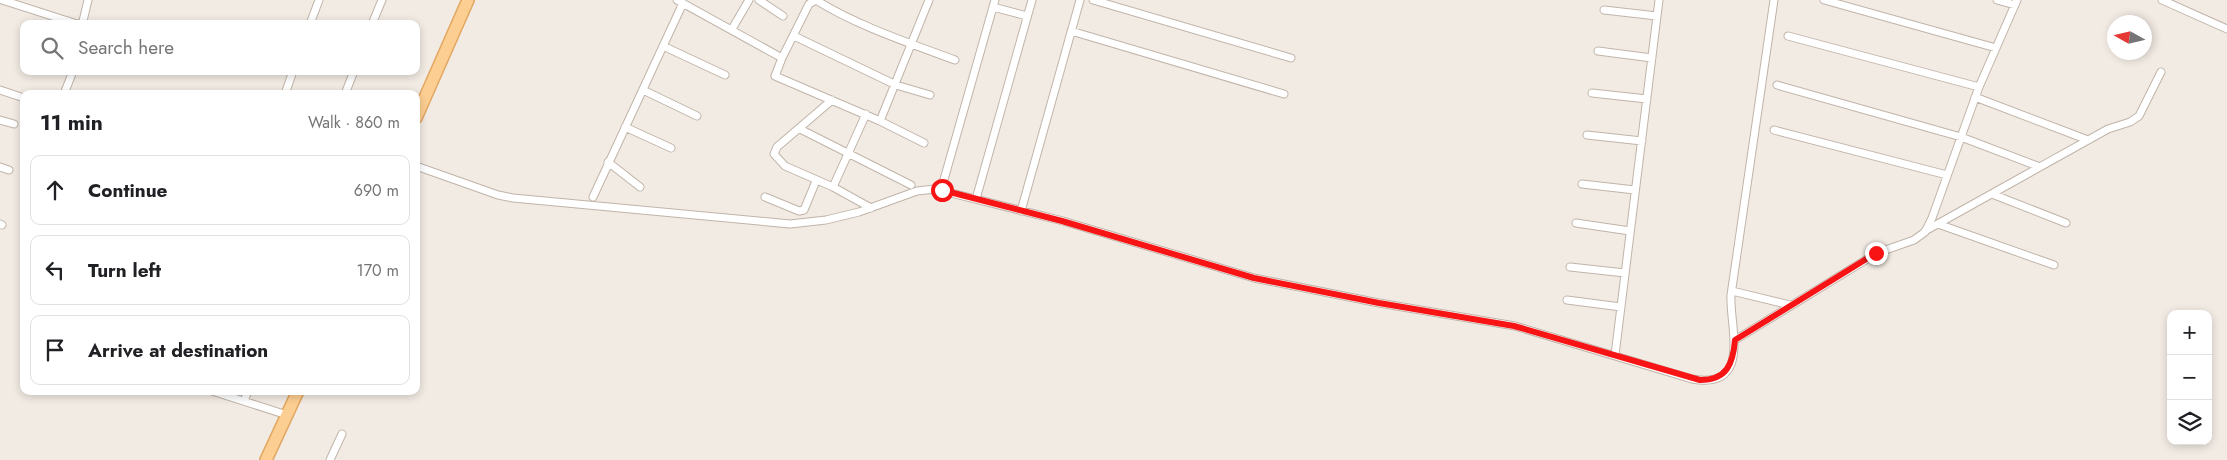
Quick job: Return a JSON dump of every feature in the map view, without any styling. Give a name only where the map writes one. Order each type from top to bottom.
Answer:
[{"type":"main road","points":[[420,109],[468,0]]},
{"type":"main road","points":[[266,460],[296,395]]},
{"type":"street","points":[[82,20],[88,0]]},
{"type":"street","points":[[311,20],[318,0]]},
{"type":"street","points":[[374,20],[382,0]]},
{"type":"street","points":[[732,29],[749,0]]},
{"type":"street","points":[[759,0],[783,16]]},
{"type":"street","points":[[924,143],[866,114],[775,76],[782,58],[812,0],[816,0],[829,8],[912,44],[955,60]]},
{"type":"street","points":[[829,8],[833,0]]},
{"type":"street","points":[[880,121],[929,0]]},
{"type":"street","points":[[976,200],[1032,0]]},
{"type":"street","points":[[1021,211],[1080,0]]},
{"type":"street","points":[[1094,0],[1291,58]]},
{"type":"street","points":[[1615,355],[1659,0]]},
{"type":"street","points":[[420,167],[498,195],[514,198],[775,224],[826,220],[872,208],[917,192],[929,189],[942,190],[1122,237],[1210,266],[1254,278],[1379,303],[1514,326],[1692,379],[1709,380],[1717,378],[1730,364],[1735,340],[1730,301],[1774,0]]},
{"type":"street","points":[[1824,0],[1996,48]]},
{"type":"street","points":[[1925,232],[1932,218],[1975,97],[2016,2],[1997,0]]},
{"type":"street","points":[[2162,0],[2227,29]]},
{"type":"street","points":[[5,1],[71,20]]},
{"type":"street","points":[[593,197],[664,46],[680,1],[782,58]]},
{"type":"street","points":[[942,190],[994,3],[1027,16]]},
{"type":"street","points":[[1604,10],[1657,16]]},
{"type":"street","points":[[1071,31],[1284,94]]},
{"type":"street","points":[[794,36],[896,85],[930,95]]},
{"type":"street","points":[[1788,36],[1979,87]]},
{"type":"street","points":[[664,46],[726,75]]},
{"type":"street","points":[[1598,51],[1652,58]]},
{"type":"street","points":[[1735,340],[1876,253],[1914,240],[1938,224],[2088,140],[2114,127],[2130,122],[2139,116],[2161,72]]},
{"type":"street","points":[[66,90],[71,75]]},
{"type":"street","points":[[286,90],[292,75]]},
{"type":"street","points":[[346,90],[352,75]]},
{"type":"street","points":[[1777,85],[1961,137],[2040,167]]},
{"type":"street","points":[[0,90],[20,97]]},
{"type":"street","points":[[643,90],[696,116]]},
{"type":"street","points":[[1592,93],[1647,99]]},
{"type":"street","points":[[1975,97],[2088,140]]},
{"type":"street","points":[[832,100],[777,147],[774,154],[785,166],[833,187],[872,208]]},
{"type":"street","points":[[833,187],[866,114]]},
{"type":"street","points":[[0,120],[14,124]]},
{"type":"street","points":[[625,127],[671,148]]},
{"type":"street","points":[[800,129],[911,185]]},
{"type":"street","points":[[1774,130],[1947,175]]},
{"type":"street","points":[[1587,135],[1642,141]]},
{"type":"street","points":[[608,162],[640,187]]},
{"type":"street","points":[[0,167],[9,170]]},
{"type":"street","points":[[765,197],[800,211],[804,210],[816,181]]},
{"type":"street","points":[[1582,184],[1635,190]]},
{"type":"street","points":[[1992,194],[2066,223]]},
{"type":"street","points":[[1576,223],[1630,231]]},
{"type":"street","points":[[1938,224],[2054,265]]},
{"type":"street","points":[[1570,267],[1625,273]]},
{"type":"street","points":[[1732,291],[1790,305]]},
{"type":"street","points":[[1567,300],[1621,307]]},
{"type":"street","points":[[225,395],[287,415]]},
{"type":"street","points":[[244,401],[246,395]]},
{"type":"street","points":[[330,460],[342,434]]},
{"type":"route","points":[[942,190],[1122,237],[1218,269],[1379,303],[1502,323],[1700,380],[1717,378],[1724,372],[1730,364],[1734,353],[1735,340],[1876,253]]}]
